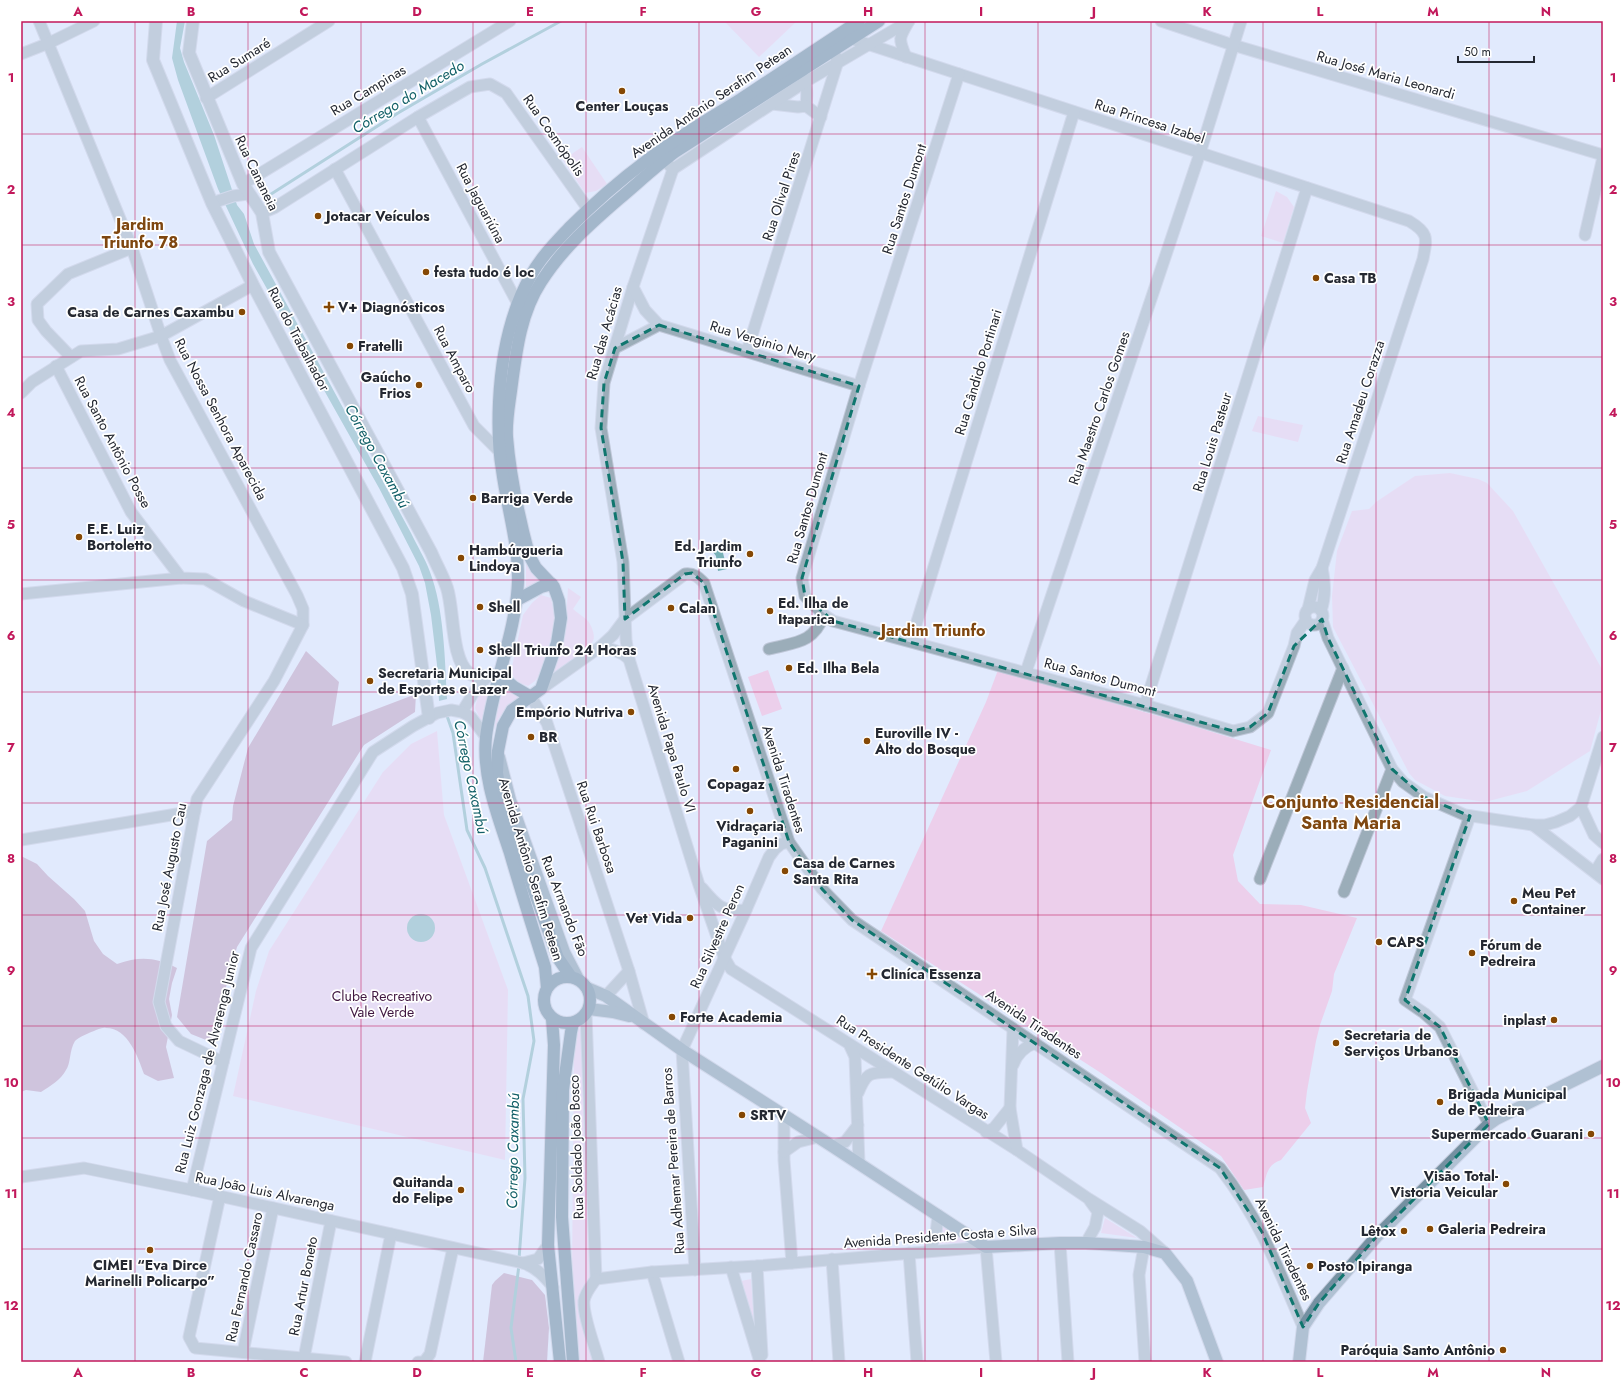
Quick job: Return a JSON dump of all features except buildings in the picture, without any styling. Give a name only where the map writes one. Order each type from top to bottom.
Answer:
[{"type":"main road","name":"Avenida Antônio Serafim Petean","points":[[552,584],[536,568],[529,555],[511,471],[507,435],[517,346],[525,315],[540,283],[560,254],[588,226],[664,160],[799,73],[859,21]]},
{"type":"main road","name":"Avenida Antônio Serafim Petean","points":[[547,988],[545,967],[494,804],[487,775],[486,737],[493,676],[517,600],[518,562],[512,520],[502,473],[498,435],[499,400],[505,346],[518,304],[530,277],[548,251],[588,209],[644,162],[658,152],[799,73],[836,56],[852,39],[879,21]]},
{"type":"main road","points":[[517,600],[541,587],[552,584],[559,601],[561,618],[557,643],[541,689]]},
{"type":"main road","points":[[493,676],[530,697]]},
{"type":"main road","name":"Avenida Antônio Serafim Petean","points":[[541,689],[512,710],[503,726],[498,751],[497,773],[502,801],[558,958],[575,978]]},
{"type":"main road","points":[[560,1362],[548,1245],[554,1044],[552,1019],[544,1002],[544,995],[547,988],[557,979],[575,978],[587,988],[606,996],[639,1021],[682,1050],[859,1163],[986,1247]]},
{"type":"main road","points":[[552,1019],[560,1023],[573,1023],[580,1020],[588,1012],[591,1002],[587,988]]},
{"type":"main road","points":[[588,1012],[613,1012],[639,1021]]},
{"type":"main road","points":[[573,1023],[563,1090],[562,1218],[573,1362]]},
{"type":"main road","points":[[1299,1362],[1303,1327],[1319,1303],[1376,1236],[1489,1124],[1496,1119],[1603,1066]]},
{"type":"main road","name":"Avenida Presidente Costa e Silva","points":[[986,1247],[1060,1243],[1144,1247],[1165,1252]]},
{"type":"main road","points":[[1165,1252],[1187,1281],[1217,1362]]},
{"type":"street","name":"Rua Nossa Senhora Aparecida","points":[[39,21],[49,42],[132,248],[170,360],[297,595],[303,609],[303,625]]},
{"type":"street","points":[[21,54],[94,21]]},
{"type":"street","name":"Rua do Trabalhador","points":[[156,21],[153,60],[212,203],[253,285],[403,568],[412,594],[433,716]]},
{"type":"street","name":"Rua Cananeia","points":[[193,21],[188,52],[245,189],[262,213],[269,252],[428,545],[447,589],[455,642],[461,663],[469,673],[493,676]]},
{"type":"street","name":"Rua Sumaré","points":[[206,98],[329,21]]},
{"type":"street","name":"Rua Campinas","points":[[245,189],[510,21]]},
{"type":"street","name":"Avenida Antônio Serafim Petean","points":[[836,56],[869,44],[909,21]]},
{"type":"street","name":"Avenida Antônio Serafim Petean","points":[[906,57],[900,42],[902,33],[909,21]]},
{"type":"street","name":"Rua José Maria Leonardi","points":[[1161,21],[1233,45],[1603,156]]},
{"type":"street","name":"Rua Maestro Carlos Gomes","points":[[1026,672],[1200,153],[1241,21]]},
{"type":"street","name":"Rua Princesa Izabel","points":[[852,39],[1409,221],[1421,228],[1425,235],[1426,244]]},
{"type":"street","name":"Rua Olival Pires","points":[[747,351],[821,117],[836,56]]},
{"type":"street","points":[[799,73],[807,92],[806,106]]},
{"type":"street","name":"Avenida Antônio Serafim Petean","points":[[673,169],[772,104],[799,73]]},
{"type":"street","name":"Rua Santos Dumont","points":[[960,74],[859,386],[802,578],[805,596],[824,615],[833,621],[1145,704],[1233,731],[1250,727]]},
{"type":"street","name":"Rua Cosmópolis","points":[[418,117],[470,86],[490,84],[506,93],[588,209]]},
{"type":"street","points":[[772,104],[806,106],[821,117]]},
{"type":"street","name":"Rua Cândido Portinari","points":[[911,641],[1074,112]]},
{"type":"street","points":[[262,213],[274,208],[418,117]]},
{"type":"street","name":"Rua Jaguariúna","points":[[418,117],[518,304]]},
{"type":"street","points":[[1585,235],[1603,156]]},
{"type":"street","points":[[664,160],[673,169]]},
{"type":"street","name":"Rua Amparo","points":[[335,169],[474,426],[500,452]]},
{"type":"street","name":"Rua das Acácias","points":[[625,619],[623,562],[601,428],[604,383],[633,287],[673,169]]},
{"type":"street","name":"Rua Louis Pasteur","points":[[1145,704],[1307,188]]},
{"type":"street","points":[[212,203],[233,196],[245,189]]},
{"type":"street","name":"Rua Amadeu Corazza","points":[[1250,727],[1268,713],[1294,646],[1297,633],[1315,617],[1324,596],[1322,568],[1420,267],[1426,244]]},
{"type":"street","points":[[71,357],[46,331],[38,320],[37,304],[68,274],[132,248]]},
{"type":"street","points":[[21,393],[32,382],[82,351],[118,349],[161,336],[253,285]]},
{"type":"street","points":[[615,348],[659,325],[645,310],[633,287]]},
{"type":"street","name":"Rua Verginio Nery","points":[[659,325],[859,386]]},
{"type":"street","name":"Rua Santo Antônio Posse","points":[[56,366],[131,512],[181,578]]},
{"type":"street","name":"Avenida Tiradentes","points":[[625,619],[685,574],[692,573],[704,583],[788,842],[822,889],[852,920],[1220,1168],[1239,1192],[1262,1232],[1303,1327]]},
{"type":"street","points":[[21,594],[181,578],[205,579],[244,601],[303,625]]},
{"type":"street","points":[[769,649],[807,639],[820,624],[824,615]]},
{"type":"street","name":"Rua Amadeu Corazza","points":[[1315,617],[1328,638],[1392,769],[1403,782],[1424,797],[1470,816],[1533,825]]},
{"type":"street","points":[[541,689],[600,647],[613,635],[625,619]]},
{"type":"street","name":"Avenida Papa Paulo VI","points":[[625,619],[629,659],[699,885],[724,957]]},
{"type":"street","name":"Rua José Augusto Cau","points":[[222,1062],[179,1041],[166,1026],[160,1002],[197,799],[274,681],[303,625]]},
{"type":"street","points":[[600,647],[613,649],[629,659]]},
{"type":"street","points":[[1260,880],[1343,668]]},
{"type":"street","points":[[486,737],[471,718],[456,711],[474,692],[493,676]]},
{"type":"street","name":"Rua Rui Barbosa","points":[[530,697],[547,724],[630,971],[639,1021]]},
{"type":"street","name":"Rua Luiz Gonzaga de Alvarenga Junior","points":[[192,1190],[250,948],[373,752],[413,726],[433,716],[456,711]]},
{"type":"street","points":[[1533,825],[1545,825],[1556,822],[1570,816],[1581,807],[1603,737]]},
{"type":"street","points":[[1344,892],[1392,769]]},
{"type":"street","points":[[1581,807],[1594,835],[1603,843]]},
{"type":"street","points":[[21,840],[195,811]]},
{"type":"street","points":[[1470,816],[1405,1000],[1424,1013],[1440,1027],[1489,1124]]},
{"type":"street","points":[[1533,825],[1601,877]]},
{"type":"street","name":"Rua Silvestre Peron","points":[[682,1050],[769,857],[781,844],[788,842]]},
{"type":"street","points":[[1601,877],[1603,859]]},
{"type":"street","name":"Avenida Papa Paulo VI","points":[[699,885],[721,908],[732,911],[746,910]]},
{"type":"street","name":"Rua Presidente Getúlio Vargas","points":[[724,957],[731,969],[850,1046],[1017,1150],[1089,1199],[1140,1231],[1165,1252]]},
{"type":"street","points":[[606,996],[630,971]]},
{"type":"street","name":"Rua Soldado João Bosco","points":[[588,1012],[596,1279]]},
{"type":"street","points":[[1013,1029],[1010,1108],[1017,1150]]},
{"type":"street","points":[[1011,1072],[1016,1057],[1025,1047],[1035,1043]]},
{"type":"street","points":[[850,1046],[855,1057],[859,1163]]},
{"type":"street","name":"Rua Adhemar Pereira de Barros","points":[[682,1050],[695,1270]]},
{"type":"street","points":[[857,1093],[863,1081],[871,1073],[892,1072]]},
{"type":"street","points":[[986,1132],[994,1128],[1010,1108]]},
{"type":"street","points":[[784,1115],[784,1152],[792,1263]]},
{"type":"street","points":[[832,1146],[845,1142],[858,1125]]},
{"type":"street","points":[[784,1152],[798,1142],[818,1137]]},
{"type":"street","name":"Rua João Luis Alvarenga","points":[[21,1177],[84,1168],[192,1190],[522,1263],[534,1267],[553,1287]]},
{"type":"street","points":[[220,1196],[189,1337],[195,1348],[346,1362]]},
{"type":"street","points":[[1086,1244],[1095,1227],[1098,1212],[1089,1199]]},
{"type":"street","name":"Rua Fernando Cassaro","points":[[244,1352],[273,1208]]},
{"type":"street","points":[[930,1252],[936,1233],[938,1215]]},
{"type":"street","name":"Rua Artur Boneto","points":[[304,1358],[331,1221]]},
{"type":"street","points":[[365,1362],[391,1234]]},
{"type":"street","points":[[1060,1243],[1068,1362]]},
{"type":"street","points":[[522,1263],[538,1259],[548,1245]]},
{"type":"street","points":[[986,1247],[996,1362]]},
{"type":"street","name":"Avenida Presidente Costa e Silva","points":[[596,1279],[652,1272],[757,1266],[986,1247]]},
{"type":"street","points":[[1144,1247],[1139,1275],[1145,1362]]},
{"type":"street","points":[[418,1362],[424,1362],[430,1354],[453,1248]]},
{"type":"street","points":[[909,1253],[917,1362]]},
{"type":"street","points":[[832,1259],[839,1362]]},
{"type":"street","points":[[757,1266],[761,1362]]},
{"type":"street","points":[[731,1267],[761,1362]]},
{"type":"street","points":[[652,1272],[680,1362]]},
{"type":"street","points":[[596,1279],[587,1290],[584,1301],[585,1314],[599,1362]]},
{"type":"highlighted area","points":[[659,325],[859,386],[802,578],[805,596],[833,621],[1233,731],[1250,727],[1268,713],[1294,646],[1322,619],[1328,638],[1392,769],[1424,797],[1470,816],[1405,1000],[1440,1027],[1489,1124],[1377,1236],[1319,1303],[1303,1327],[1262,1232],[1220,1168],[852,920],[822,889],[789,842],[704,583],[692,573],[685,574],[625,619],[623,562],[601,428],[604,383],[615,348]]},
{"type":"green space","points":[[724,21],[797,21],[759,57]]},
{"type":"green space","points":[[582,147],[607,184],[596,191],[585,193],[563,160]]},
{"type":"green space","points":[[1276,191],[1287,197],[1294,207],[1283,243],[1261,236]]},
{"type":"green space","points":[[1258,416],[1303,425],[1298,442],[1252,431]]},
{"type":"green space","points":[[1450,473],[1478,479],[1487,483],[1513,511],[1603,671],[1603,703],[1590,751],[1527,791],[1485,802],[1445,796],[1415,780],[1409,773],[1333,627],[1332,596],[1337,551],[1352,511],[1369,509],[1376,502],[1415,476]]},
{"type":"green space","points":[[526,563],[543,585],[526,592]]},
{"type":"green space","points":[[568,588],[581,597],[573,609],[589,622],[593,630],[594,639],[586,649],[552,675],[566,622]]},
{"type":"green space","points":[[541,595],[551,598],[555,619],[554,629],[540,674],[535,681],[528,686],[518,681],[511,672],[523,615],[532,603]]},
{"type":"green space","points":[[768,670],[782,709],[762,716],[748,677]]},
{"type":"green space","points":[[998,670],[1271,750],[1233,855],[1238,881],[1260,904],[1301,905],[1357,918],[1334,974],[1332,991],[1316,1041],[1305,1108],[1311,1123],[1281,1160],[1270,1167],[1263,1187],[1244,1190],[1221,1156],[1101,1073],[881,931],[986,702]]},
{"type":"green space","points":[[504,684],[521,696],[499,718],[494,730],[502,685]]},
{"type":"green space","points":[[488,690],[490,691],[483,726],[475,708],[478,696]]},
{"type":"green space","name":"Clube Recreativo Vale Verde","points":[[437,731],[444,815],[508,990],[505,1160],[233,1096],[256,991],[269,951],[383,772],[411,744]]},
{"type":"green space","points":[[583,1023],[592,1274],[583,1289],[594,1362],[579,1362],[572,1274],[574,1048],[577,1031]]},
{"type":"green space","points":[[1105,1218],[1137,1238],[1101,1233]]},
{"type":"green space","points":[[940,1222],[971,1242],[936,1244]]},
{"type":"green space","points":[[751,1279],[754,1323],[741,1281]]},
{"type":"shaded area","points":[[177,21],[185,21],[180,48],[184,62],[214,135],[237,205],[244,214],[254,244],[428,567],[435,586],[441,618],[447,699],[439,701],[437,665],[431,615],[425,583],[419,566],[379,488],[253,264],[218,189],[178,80],[172,58]]},
{"type":"shaded area","points":[[722,549],[727,569],[718,571],[716,556],[713,552]]},
{"type":"shaded area","points":[[306,651],[339,682],[332,726],[416,694],[415,712],[364,745],[237,947],[211,1042],[191,1034],[177,1017],[207,841],[232,820],[233,806],[248,748]]},
{"type":"shaded area","points":[[21,856],[37,864],[85,911],[94,941],[103,954],[117,964],[125,961],[147,959],[169,964],[177,968],[169,999],[172,1015],[166,1047],[174,1078],[158,1081],[144,1074],[135,1052],[126,1038],[114,1029],[103,1028],[84,1035],[75,1041],[68,1067],[64,1074],[55,1082],[41,1092],[26,1090],[21,1092]]},
{"type":"shaded area","points":[[421,914],[431,918],[435,928],[431,938],[421,942],[411,938],[407,928],[411,918]]},
{"type":"shaded area","points":[[504,1273],[532,1280],[545,1295],[549,1328],[547,1362],[483,1362],[492,1285]]},
{"type":"waterway","name":"Córrego do Macedo","points":[[268,196],[398,113],[482,64],[561,21]]},
{"type":"waterway","name":"Córrego Caxambú","points":[[446,713],[453,733],[467,830],[485,868],[528,996],[534,1041],[523,1099],[525,1178],[519,1259]]},
{"type":"waterway","name":"Córrego Caxambú","points":[[516,1362],[511,1328],[519,1265]]},
{"type":"place","name":"Center Louças","points":[[622,91]]},
{"type":"place","name":"Jotacar Veículos","points":[[318,216]]},
{"type":"place","name":"festa tudo é loc","points":[[426,272]]},
{"type":"place","name":"Casa TB","points":[[1316,278]]},
{"type":"place","name":"V+ Diagnósticos","points":[[329,307]]},
{"type":"place","name":"Casa de Carnes Caxambu","points":[[242,312]]},
{"type":"place","name":"Fratelli","points":[[350,346]]},
{"type":"place","name":"Gaúcho Frios","points":[[419,385]]},
{"type":"place","name":"Barriga Verde","points":[[473,498]]},
{"type":"place","name":"E.E. Luiz Bortoletto","points":[[79,537]]},
{"type":"place","name":"Ed. Jardim Triunfo","points":[[750,554]]},
{"type":"place","name":"Hambúrgueria Lindoya","points":[[461,558]]},
{"type":"place","name":"Shell","points":[[480,607]]},
{"type":"place","name":"Calan","points":[[671,608]]},
{"type":"place","name":"Ed. Ilha de Itaparica","points":[[770,611]]},
{"type":"place","name":"Shell Triunfo 24 Horas","points":[[480,650]]},
{"type":"place","name":"Ed. Ilha Bela","points":[[789,668]]},
{"type":"place","name":"Secretaria Municipal de Esportes e Lazer","points":[[370,681]]},
{"type":"place","name":"Empório Nutriva","points":[[631,712]]},
{"type":"place","name":"BR","points":[[531,737]]},
{"type":"place","name":"Euroville IV - Alto do Bosque","points":[[867,741]]},
{"type":"place","name":"Copagaz","points":[[736,769]]},
{"type":"place","name":"Vidraçaria Paganini","points":[[750,811]]},
{"type":"place","name":"Casa de Carnes Santa Rita","points":[[785,871]]},
{"type":"place","name":"Meu Pet Container","points":[[1514,901]]},
{"type":"place","name":"Vet Vida","points":[[690,918]]},
{"type":"place","name":"CAPS","points":[[1379,942]]},
{"type":"place","name":"Fórum de Pedreira","points":[[1472,953]]},
{"type":"place","name":"Cliníca Essenza","points":[[872,974]]},
{"type":"place","name":"Forte Academia","points":[[672,1017]]},
{"type":"place","name":"inplast","points":[[1554,1020]]},
{"type":"place","name":"Secretaria de Serviços Urbanos","points":[[1336,1043]]},
{"type":"place","name":"Brigada Municipal de Pedreira","points":[[1440,1102]]},
{"type":"place","name":"SRTV","points":[[742,1115]]},
{"type":"place","name":"Supermercado Guarani","points":[[1591,1134]]},
{"type":"place","name":"Visão Total- Vistoria Veicular","points":[[1506,1184]]},
{"type":"place","name":"Quitanda do Felipe","points":[[461,1190]]},
{"type":"place","name":"Galeria Pedreira","points":[[1430,1229]]},
{"type":"place","name":"Lêtox","points":[[1404,1231]]},
{"type":"place","name":"CIMEI “Eva Dirce Marinelli Policarpo”","points":[[150,1250]]},
{"type":"place","name":"Posto Ipiranga","points":[[1310,1266]]},
{"type":"place","name":"Paróquia Santo Antônio","points":[[1503,1350]]},
{"type":"district","name":"Jardim Triunfo 78","points":[[140,233]]},
{"type":"district","name":"Jardim Triunfo","points":[[933,630]]},
{"type":"district","name":"Conjunto Residencial Santa Maria","points":[[1351,812]]}]
